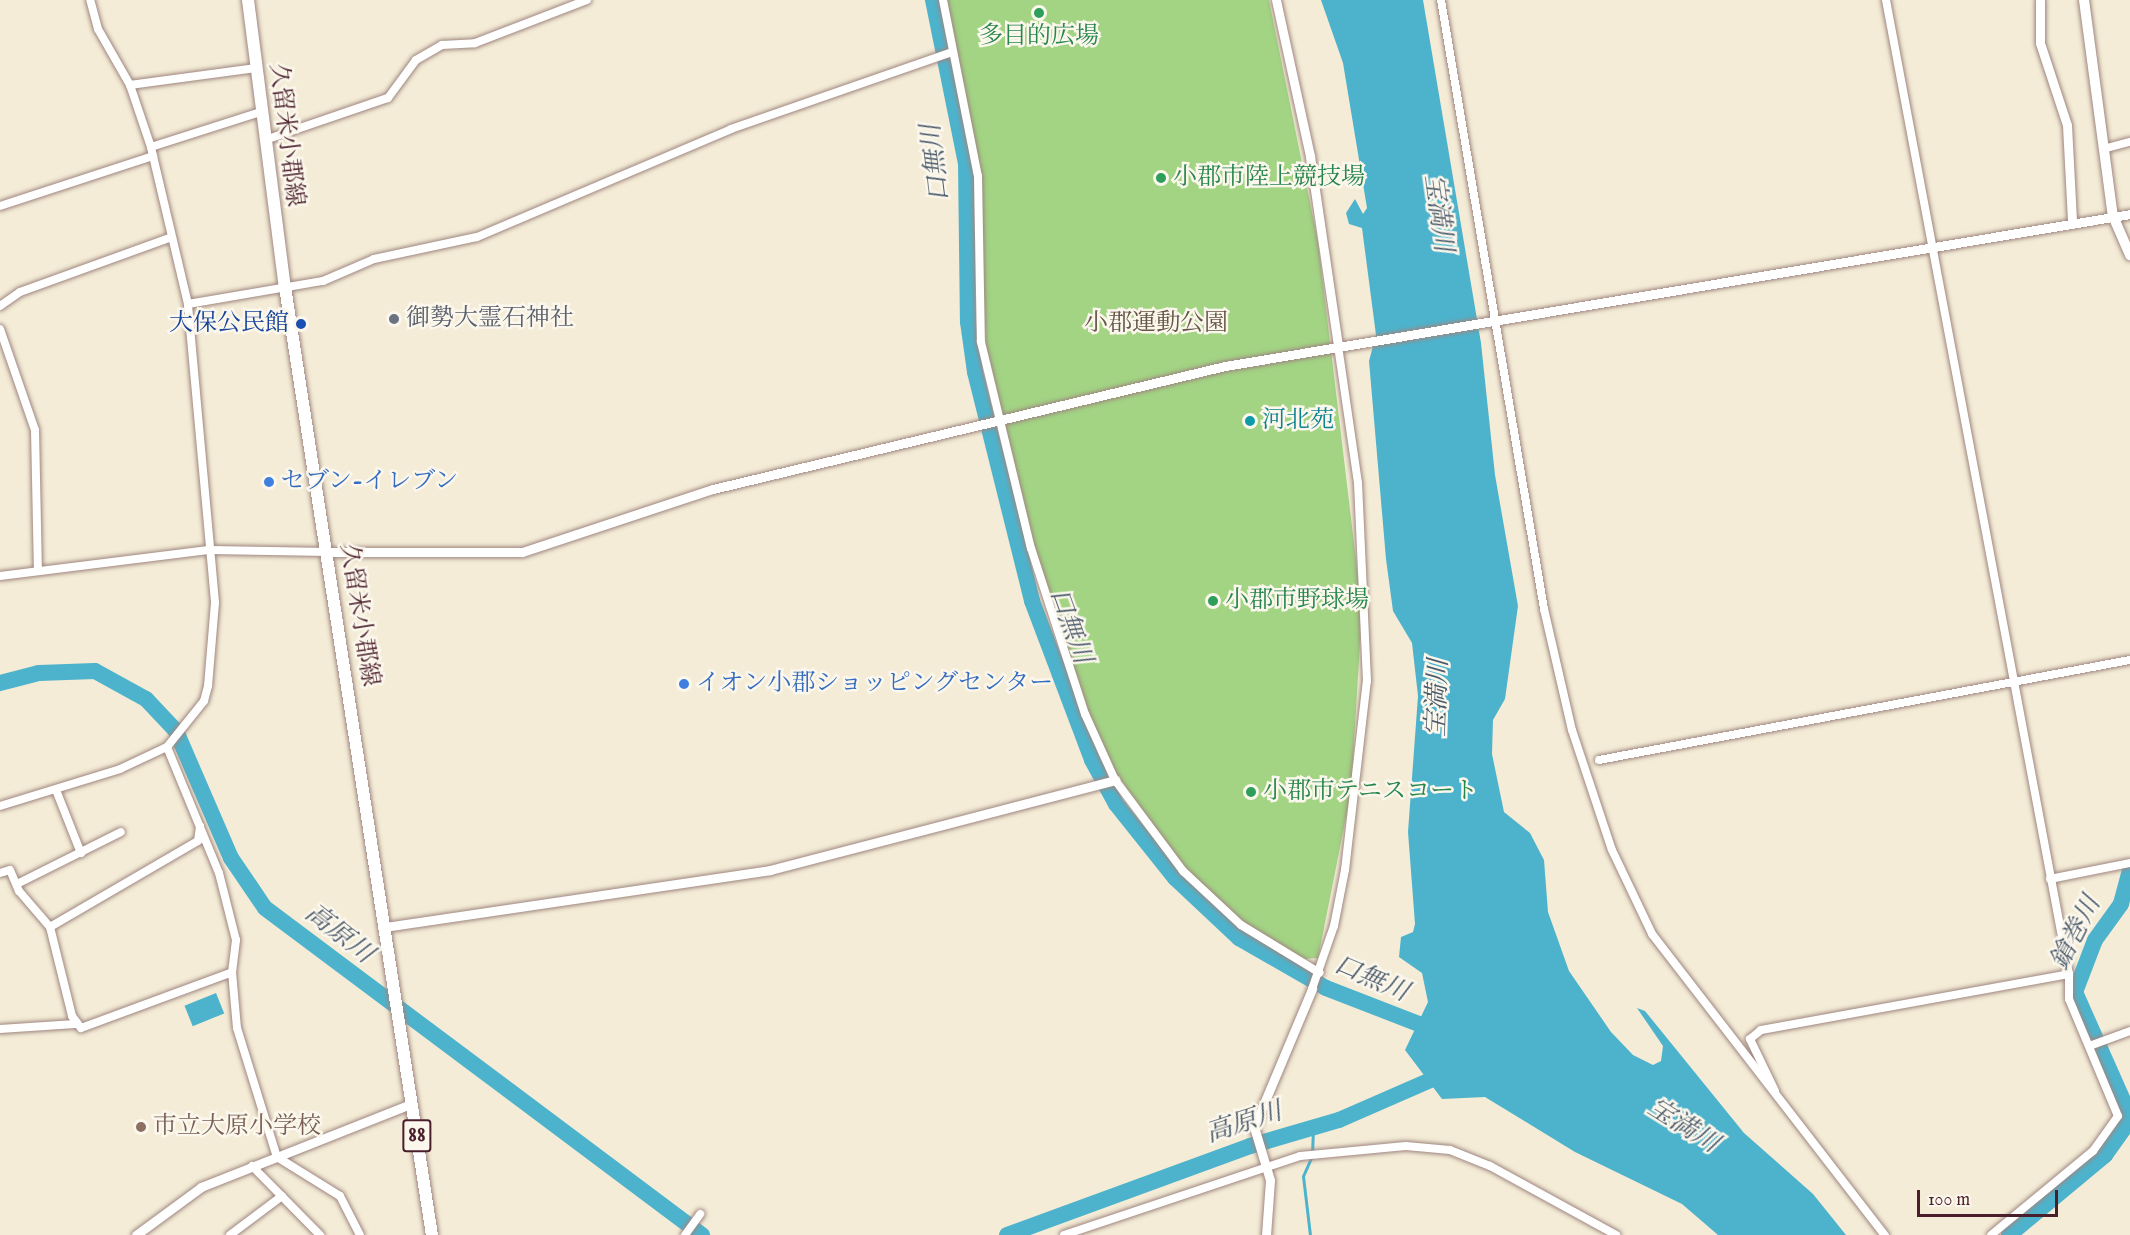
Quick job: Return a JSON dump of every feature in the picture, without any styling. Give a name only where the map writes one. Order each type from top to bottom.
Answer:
[{"type":"main road","name":"久留米小郡線","points":[[248,0],[285,288],[328,552],[432,1235]]},
{"type":"main road","points":[[2084,0],[2113,216],[2130,255]]},
{"type":"street","points":[[0,806],[56,790],[169,745],[187,723],[208,686],[215,602],[188,304],[169,238],[151,147],[130,85],[98,29],[90,0]]},
{"type":"street","points":[[265,140],[388,98],[416,60],[442,45],[475,43],[587,0]]},
{"type":"street","points":[[942,0],[978,176],[977,303],[997,419],[1066,664],[1115,780],[1183,871],[1241,925],[1320,973]]},
{"type":"street","points":[[1266,1235],[1271,1195],[1266,1164],[1255,1133],[1261,1105],[1320,973],[1345,870],[1367,670],[1358,483],[1310,156],[1276,0]]},
{"type":"street","points":[[1441,0],[1551,639],[1572,730],[1612,850],[1652,934],[1885,1235]]},
{"type":"street","points":[[1886,0],[1930,246],[2069,974],[2069,999],[2092,1045],[2118,1116],[2115,1126],[2093,1151],[1991,1235]]},
{"type":"street","points":[[2040,0],[2040,43],[2067,125],[2072,222]]},
{"type":"street","points":[[188,304],[323,280],[408,250],[477,237],[731,129],[952,52]]},
{"type":"street","points":[[130,85],[256,68]]},
{"type":"street","points":[[151,147],[261,112]]},
{"type":"street","points":[[2103,149],[2130,142]]},
{"type":"street","points":[[0,206],[153,156]]},
{"type":"street","points":[[0,576],[210,550],[522,552],[713,489],[1167,378],[1349,344],[1495,324],[1930,246],[2130,214]]},
{"type":"street","points":[[0,306],[20,292],[169,238]]},
{"type":"street","points":[[0,329],[35,430],[38,570]]},
{"type":"street","points":[[1599,760],[2130,660]]},
{"type":"street","points":[[169,745],[200,826],[236,940],[232,972],[237,1028],[277,1157],[340,1196],[360,1235]]},
{"type":"street","points":[[385,927],[770,870],[1115,780]]},
{"type":"street","points":[[56,790],[81,853]]},
{"type":"street","points":[[50,927],[198,841],[200,826]]},
{"type":"street","points":[[16,884],[121,832]]},
{"type":"street","points":[[2050,879],[2130,863]]},
{"type":"street","points":[[0,873],[10,870],[16,884],[50,927],[75,1024]]},
{"type":"street","points":[[0,1029],[75,1024],[93,1028],[232,972]]},
{"type":"street","points":[[1775,1092],[1750,1040],[1761,1030],[2069,974]]},
{"type":"street","points":[[2092,1045],[2130,1031]]},
{"type":"street","points":[[136,1235],[181,1197],[411,1104]]},
{"type":"street","points":[[1064,1235],[1266,1164],[1300,1156],[1406,1146],[1450,1150],[1616,1235]]},
{"type":"street","points":[[252,1167],[320,1235]]},
{"type":"street","points":[[230,1235],[282,1196]]},
{"type":"street","points":[[685,1235],[699,1216]]},
{"type":"green space","name":"小郡運動公園","points":[[947,0],[1269,0],[1318,242],[1362,610],[1351,792],[1318,958],[1304,959],[1244,922],[1183,866],[1111,766],[1076,682],[1032,547],[986,350],[980,176]]},
{"type":"water","name":"宝満川","points":[[1321,0],[1423,0],[1481,343],[1495,475],[1518,606],[1505,699],[1493,720],[1492,754],[1504,812],[1530,833],[1544,860],[1548,912],[1569,971],[1611,1032],[1633,1055],[1653,1065],[1661,1061],[1663,1046],[1637,1008],[1645,1011],[1744,1133],[1813,1194],[1846,1235],[1718,1235],[1682,1204],[1575,1152],[1485,1097],[1442,1099],[1405,1050],[1428,1002],[1422,973],[1399,957],[1401,937],[1413,932],[1415,924],[1408,832],[1418,696],[1412,643],[1393,611],[1386,559],[1369,361],[1376,335],[1362,228],[1349,224],[1346,213],[1355,199],[1363,214],[1367,208],[1343,63]]},
{"type":"water","points":[[216,993],[224,1013],[193,1026],[184,1006]]},
{"type":"waterway","name":"口無川","points":[[933,0],[966,163],[968,322],[975,372],[1032,601],[1092,760],[1116,804],[1175,878],[1239,938],[1326,988],[1437,1031]]},
{"type":"waterway","name":"高原川","points":[[0,683],[39,673],[95,671],[146,699],[176,731],[231,858],[265,908],[702,1235]]},
{"type":"waterway","name":"鎗巻川","points":[[2130,870],[2121,904],[2095,940],[2075,992],[2130,1116]]},
{"type":"waterway","name":"高原川","points":[[1007,1235],[1250,1146],[1339,1120],[1449,1072]]},
{"type":"waterway","name":"鎗巻川","points":[[2009,1235],[2105,1155],[2130,1120]]},
{"type":"waterway","points":[[1310,1235],[1303,1176],[1312,1156],[1313,1129]]},
{"type":"place","name":"多目的広場","points":[[1039,13]]},
{"type":"place","name":"小郡市陸上競技場","points":[[1161,178]]},
{"type":"place","name":"御勢大霊石神社","points":[[394,319]]},
{"type":"place","name":"大保公民館","points":[[301,324]]},
{"type":"place","name":"河北苑","points":[[1250,421]]},
{"type":"place","name":"セブン-イレブン","points":[[269,482]]},
{"type":"place","name":"小郡市野球場","points":[[1213,601]]},
{"type":"place","name":"イオン小郡ショッピングセンター","points":[[684,684]]},
{"type":"place","name":"小郡市テニスコート","points":[[1251,792]]},
{"type":"place","name":"市立大原小学校","points":[[141,1127]]}]
